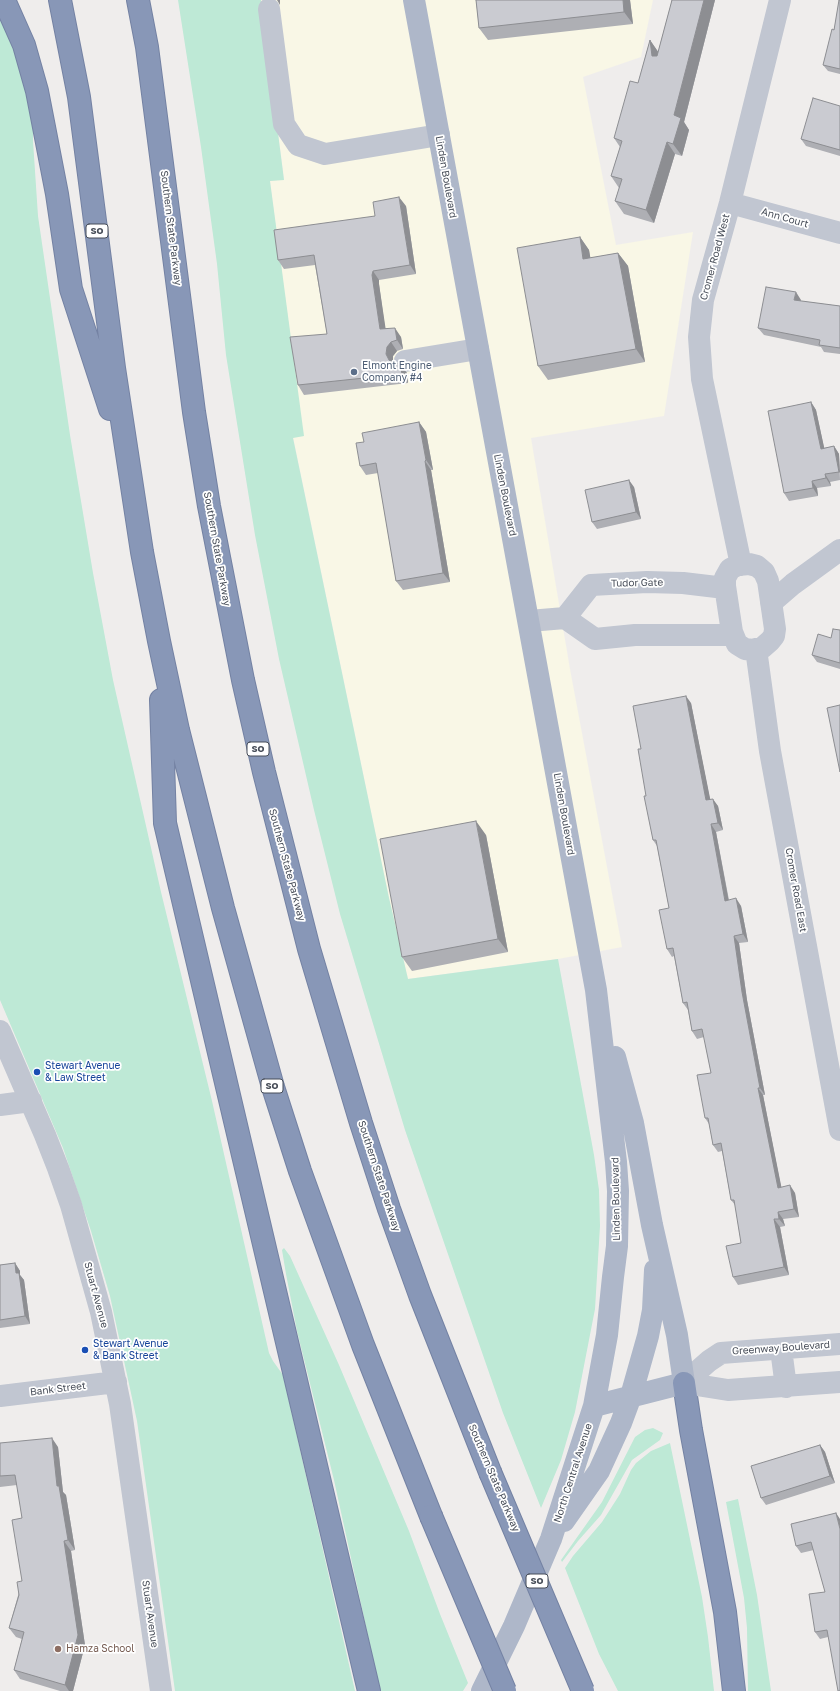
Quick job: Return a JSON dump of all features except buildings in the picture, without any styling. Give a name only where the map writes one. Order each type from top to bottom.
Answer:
[{"type":"highway","points":[[4,0],[24,45],[37,91],[57,194],[71,289],[128,463]]},
{"type":"highway","name":"SO","points":[[60,0],[71,52],[84,135],[128,463],[158,641],[201,825],[241,976],[273,1087],[334,1268],[371,1367],[504,1691]]},
{"type":"highway","name":"Southern State Parkway","points":[[138,0],[147,47],[194,412],[209,506],[241,673],[264,772],[309,949],[368,1144],[420,1295],[490,1472],[583,1691]]},
{"type":"highway","points":[[158,641],[165,822],[369,1691]]},
{"type":"highway","points":[[684,1383],[691,1430],[725,1612],[734,1691]]},
{"type":"main road","name":"Linden Boulevard","points":[[414,0],[596,990],[618,1191],[617,1246],[614,1277],[607,1335],[594,1406]]},
{"type":"main road","name":"Linden Boulevard","points":[[596,990],[634,1123],[652,1225],[677,1335],[684,1383]]},
{"type":"main road","name":"Linden Boulevard","points":[[631,1396],[648,1336],[653,1310],[655,1250],[652,1225]]},
{"type":"main road","name":"Greenway Boulevard","points":[[594,1406],[684,1383]]},
{"type":"main road","name":"North Central Avenue","points":[[551,1539],[599,1471],[621,1423],[631,1396]]},
{"type":"main road","name":"North Central Avenue","points":[[482,1691],[514,1626],[551,1539],[594,1406]]},
{"type":"street","name":"Cromer Road West","points":[[740,565],[702,379],[700,337],[703,300],[730,203],[780,0]]},
{"type":"street","points":[[269,9],[284,124],[298,145],[325,154],[439,135]]},
{"type":"street","name":"Ann Court","points":[[730,203],[840,233]]},
{"type":"street","points":[[405,361],[478,349]]},
{"type":"street","points":[[771,603],[793,584],[840,550]]},
{"type":"street","points":[[749,564],[757,566],[764,572],[768,581],[775,629],[774,636],[762,648],[745,649],[737,644],[733,635],[725,588],[725,578],[730,569],[740,565],[749,564]]},
{"type":"street","name":"Tudor Gate","points":[[565,618],[591,585],[647,582],[683,583],[725,588]]},
{"type":"street","points":[[529,621],[565,618],[595,640],[636,635],[733,635]]},
{"type":"street","name":"Cromer Road East","points":[[756,649],[770,751],[840,1130]]},
{"type":"street","name":"Stuart Avenue","points":[[0,1031],[45,1134],[71,1205],[101,1312],[116,1382],[161,1691]]},
{"type":"street","points":[[0,1105],[31,1101]]},
{"type":"street","name":"Greenway Boulevard","points":[[684,1383],[720,1353],[840,1344]]},
{"type":"street","points":[[781,1349],[786,1387]]},
{"type":"street","name":"Bank Street","points":[[0,1396],[116,1382]]},
{"type":"street","name":"Greenway Boulevard","points":[[684,1383],[728,1390],[840,1382]]},
{"type":"shaded area","points":[[261,0],[653,0],[641,57],[583,77],[616,245],[693,232],[664,416],[531,438],[570,669],[622,947],[558,959],[408,979],[389,898],[293,437],[303,436],[270,181],[284,179]]},
{"type":"green space","points":[[178,0],[261,0],[284,180],[270,181],[304,436],[293,438],[389,898],[408,979],[558,959],[594,1155],[599,1190],[600,1226],[595,1309],[575,1412],[561,1460],[541,1508],[503,1413],[405,1130],[340,914],[314,810],[279,659],[255,535],[226,355],[217,264],[201,147]]},
{"type":"green space","points":[[0,19],[18,60],[33,114],[33,141],[38,216],[70,435],[93,573],[113,680],[161,892],[212,1101],[269,1353],[283,1375],[355,1691],[175,1691],[137,1421],[110,1296],[91,1231],[63,1148],[0,1000]]},
{"type":"green space","points":[[284,1248],[290,1256],[339,1365],[409,1531],[468,1683],[463,1691],[380,1691],[334,1480],[297,1331],[282,1250]]},
{"type":"green space","points":[[653,1428],[663,1433],[660,1440],[632,1460],[601,1515],[562,1562],[561,1560],[602,1502],[635,1437],[645,1430]]},
{"type":"green space","points":[[670,1443],[702,1597],[714,1691],[618,1691],[599,1654],[565,1568],[573,1556],[602,1522],[620,1494],[631,1470],[636,1463],[651,1451]]},
{"type":"green space","points":[[738,1499],[757,1595],[771,1691],[748,1691],[747,1628],[744,1598],[726,1502]]},
{"type":"place","name":"Elmont Engine Company #4","points":[[354,372]]},
{"type":"place","name":"Stewart Avenue & Law Street","points":[[37,1072]]},
{"type":"place","name":"Stewart Avenue & Bank Street","points":[[85,1350]]},
{"type":"place","name":"Hamza School","points":[[58,1649]]}]
